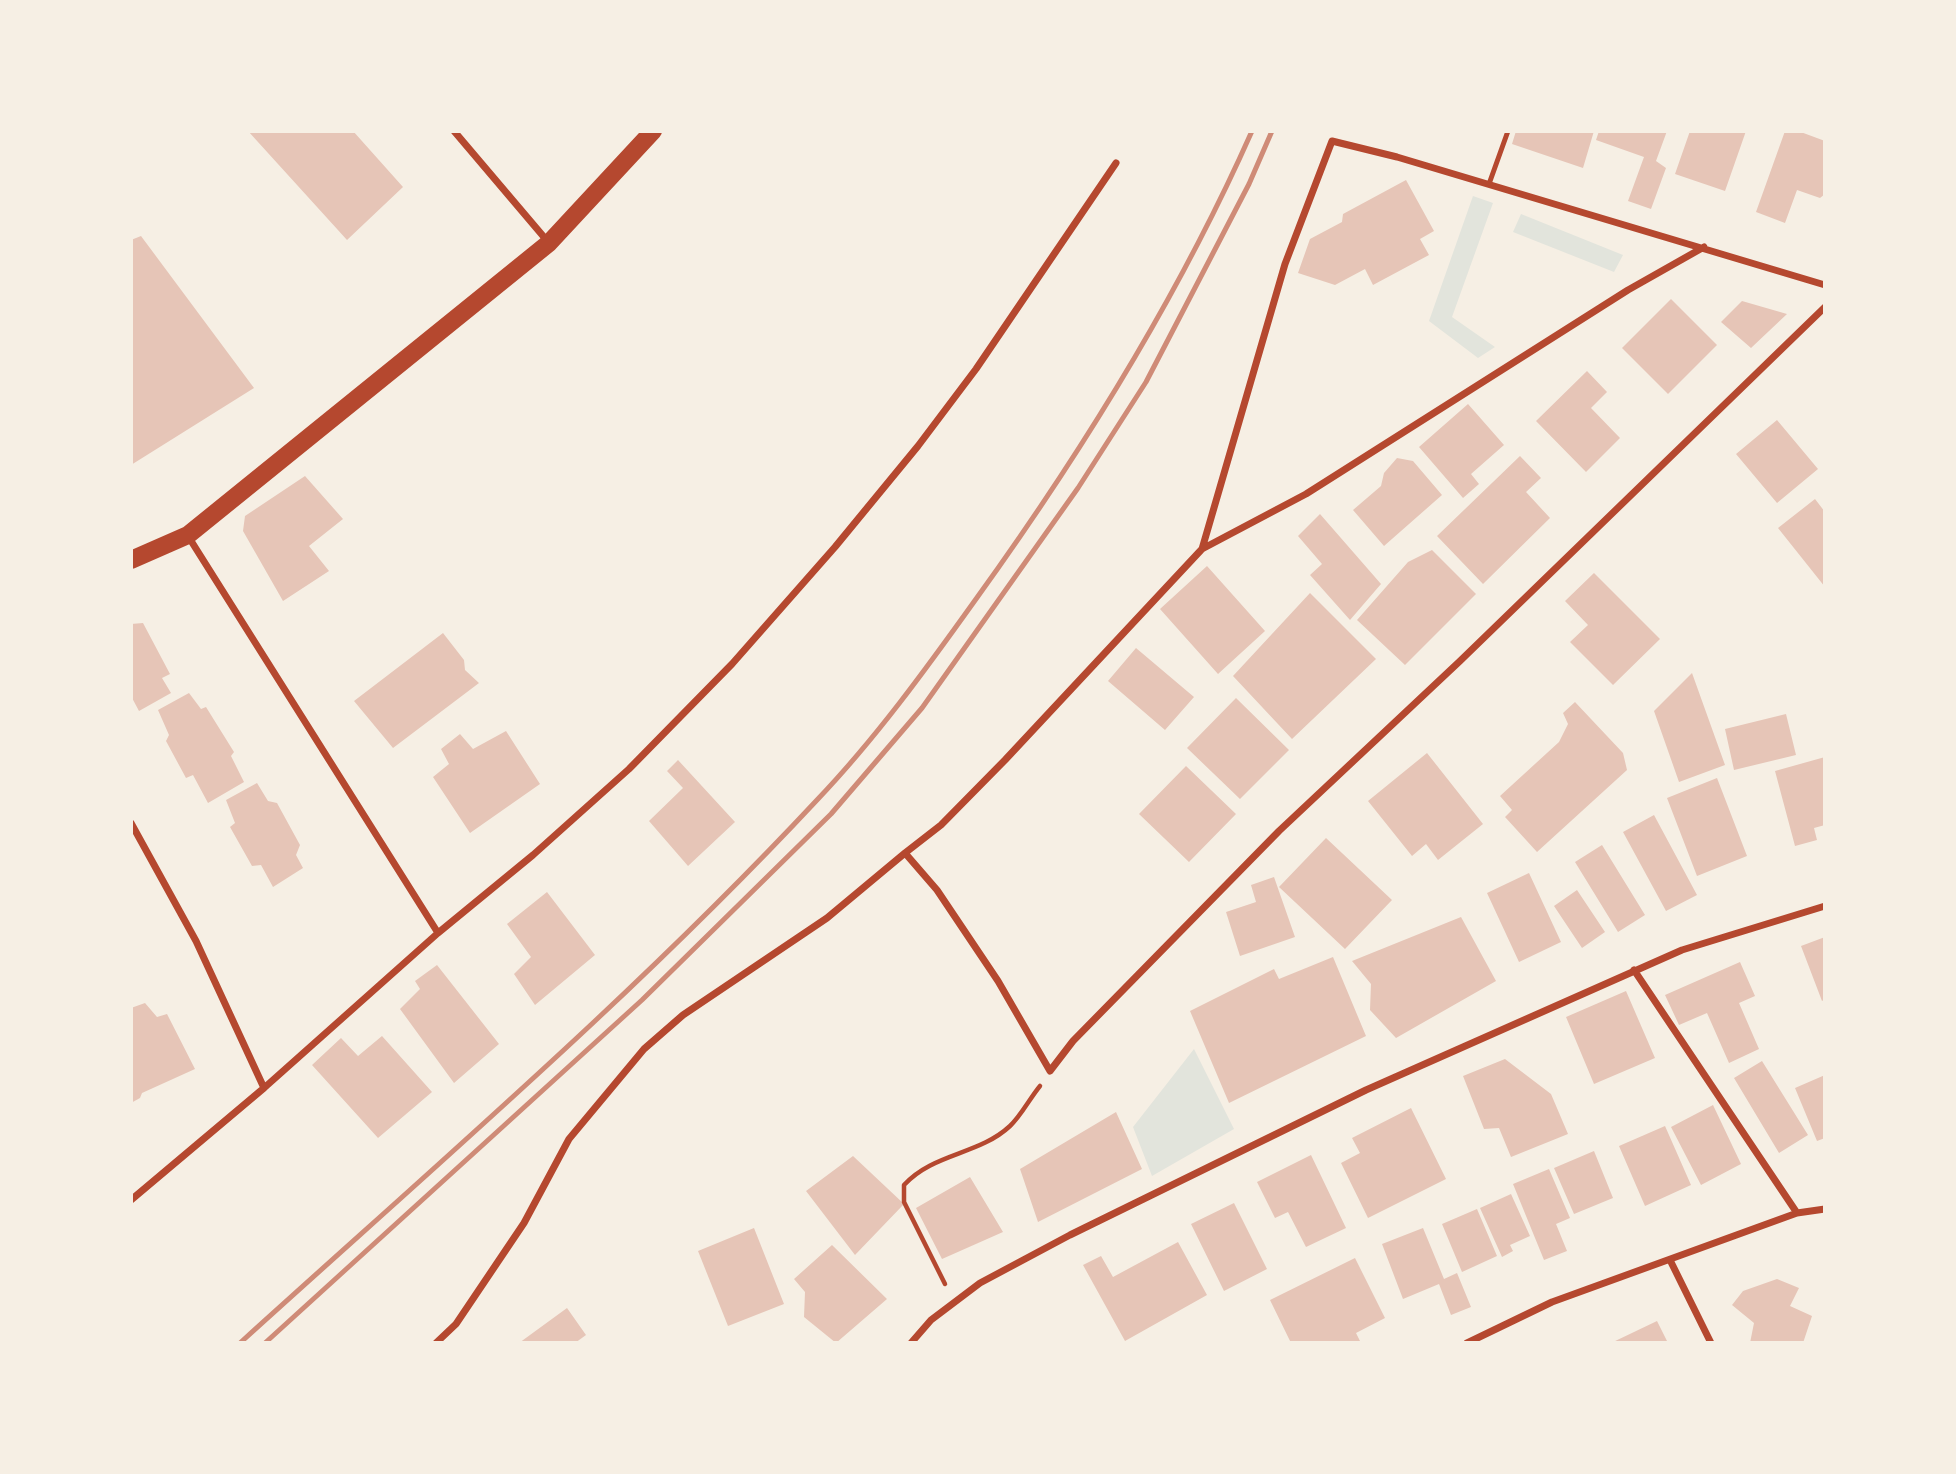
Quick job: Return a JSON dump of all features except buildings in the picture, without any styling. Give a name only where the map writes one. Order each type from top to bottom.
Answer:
[{"type":"main road","points":[[131,560],[188,535],[549,243],[653,131]]},
{"type":"street","points":[[454,131],[549,243]]},
{"type":"street","points":[[1202,549],[1285,264],[1335,131]]},
{"type":"street","points":[[1332,141],[1397,157],[1825,285]]},
{"type":"street","points":[[131,1200],[264,1088],[438,933],[533,855],[629,769],[732,664],[835,547],[976,369],[1116,163]]},
{"type":"street","points":[[436,1343],[456,1324],[524,1223],[569,1139],[644,1049],[683,1016],[827,918],[941,825],[1202,549],[1306,494],[1629,290],[1704,247]]},
{"type":"street","points":[[905,853],[937,890],[998,981],[1050,1071],[1073,1041],[1279,831],[1460,662],[1825,307]]},
{"type":"street","points":[[188,535],[438,933]]},
{"type":"street","points":[[131,823],[195,941],[264,1088]]},
{"type":"street","points":[[131,846],[141,841]]},
{"type":"street","points":[[911,1343],[931,1320],[980,1283],[1366,1090],[1682,950],[1825,906]]},
{"type":"street","points":[[1634,970],[1797,1213]]},
{"type":"street","points":[[1467,1343],[1552,1302],[1797,1213],[1825,1209]]},
{"type":"street","points":[[1670,1260],[1711,1343]]},
{"type":"lane","points":[[1489,184],[1508,131]]},
{"type":"path","points":[[954,1303],[904,1202],[904,1185],[916,1171],[939,1159],[969,1150],[1010,1126],[1050,1071]]},
{"type":"shaded area","points":[[1473,196],[1493,203],[1452,317],[1495,347],[1478,358],[1429,321]]},
{"type":"shaded area","points":[[1521,214],[1623,255],[1614,272],[1513,232]]},
{"type":"shaded area","points":[[1194,1049],[1234,1129],[1152,1176],[1133,1127]]},
{"type":"railway","points":[[240,1343],[607,1010],[749,871],[860,752],[900,702],[1015,544],[1090,430],[1193,254],[1252,131]]},
{"type":"railway","points":[[265,1343],[642,1000],[831,814],[922,708],[1078,488],[1146,382],[1249,184],[1272,131]]}]
